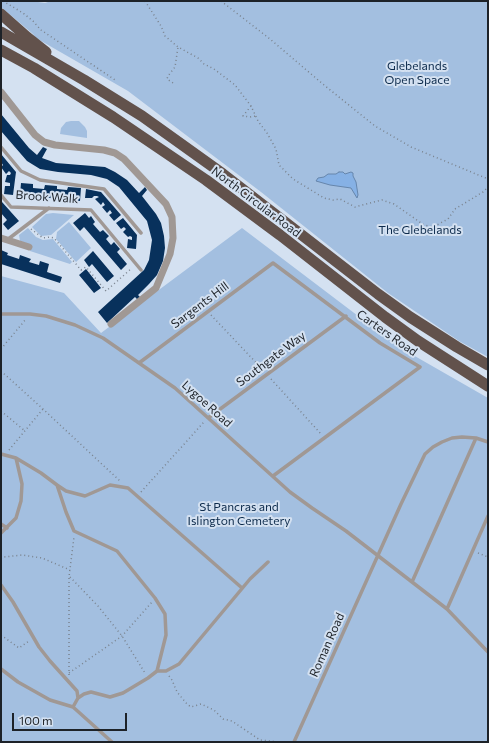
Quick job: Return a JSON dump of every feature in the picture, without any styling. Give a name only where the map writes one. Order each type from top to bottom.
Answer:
[{"type":"highway","points":[[1,14],[27,37],[84,80]]},
{"type":"highway","name":"North Circular Road","points":[[1,32],[84,80],[142,116],[223,174],[378,294],[410,317],[488,365]]},
{"type":"highway","name":"North Circular Road","points":[[1,50],[34,68],[113,117],[206,180],[280,235],[385,317],[418,341],[488,386]]},
{"type":"street","points":[[1,92],[35,135],[44,142],[55,145],[104,150],[115,153],[124,159],[166,204],[172,217],[173,238],[170,254],[154,286],[111,324]]},
{"type":"street","points":[[4,239],[29,247]]},
{"type":"lane","points":[[1,147],[21,171],[40,180],[104,189],[141,233]]},
{"type":"lane","name":"Brook Walk","points":[[1,195],[11,207],[91,210],[141,270]]},
{"type":"lane","points":[[4,239],[27,225],[49,208]]},
{"type":"lane","name":"Carters Road","points":[[273,262],[380,343],[420,367],[274,476]]},
{"type":"lane","name":"Sargents Hill","points":[[139,363],[273,262]]},
{"type":"lane","name":"Lygoe Road","points":[[1,314],[30,314],[46,316],[75,325],[103,338],[175,388],[290,492],[346,531],[447,609],[488,652]]},
{"type":"lane","name":"Southgate Way","points":[[208,418],[346,316]]},
{"type":"lane","name":"Roman Road","points":[[294,742],[425,454],[433,447],[452,438],[476,438],[488,442]]},
{"type":"lane","points":[[412,582],[476,438]]},
{"type":"lane","points":[[3,454],[16,458],[66,491],[84,496],[110,485],[128,488],[242,588]]},
{"type":"lane","points":[[1,533],[16,518],[21,502],[22,484],[16,458]]},
{"type":"lane","points":[[57,486],[74,531],[117,551],[155,598],[165,614],[166,635],[157,671]]},
{"type":"lane","points":[[447,609],[488,516]]},
{"type":"lane","points":[[1,524],[7,528]]},
{"type":"lane","points":[[73,707],[78,698],[84,694],[91,692],[110,697],[123,693],[157,671],[166,671],[179,664],[242,588],[268,562]]},
{"type":"lane","points":[[1,585],[50,661],[77,691],[78,698]]},
{"type":"lane","points":[[1,669],[18,682],[50,700],[73,707],[112,742]]},
{"type":"path","points":[[3,1],[33,21],[41,30],[115,80]]},
{"type":"path","points":[[146,1],[161,26],[165,36],[178,48],[198,58],[204,64],[235,85],[251,106],[258,121],[276,149],[279,165],[293,179],[324,198],[333,200],[340,199],[356,207],[382,200],[394,204],[424,225],[432,227],[448,219],[455,209],[483,192],[488,187]]},
{"type":"path","points":[[220,1],[270,39],[375,126],[411,147],[488,179]]},
{"type":"path","points":[[173,83],[167,79],[175,67],[178,48]]},
{"type":"path","points":[[251,106],[243,116],[256,116]]},
{"type":"path","points":[[27,225],[42,238],[50,236],[54,238],[81,270],[86,267],[106,291],[136,264]]},
{"type":"path","points":[[1,349],[30,314]]},
{"type":"path","points":[[1,371],[128,488]]},
{"type":"path","points":[[3,454],[43,409]]},
{"type":"path","points":[[1,411],[25,431]]},
{"type":"path","points":[[137,496],[208,418]]},
{"type":"path","points":[[68,682],[69,577],[74,531]]},
{"type":"path","points":[[472,550],[488,557]]},
{"type":"path","points":[[1,558],[22,555],[42,558],[70,570]]},
{"type":"path","points":[[69,577],[98,606],[122,636],[148,678]]},
{"type":"path","points":[[69,673],[122,636],[155,598]]},
{"type":"path","points":[[1,635],[18,648],[34,637]]},
{"type":"path","points":[[166,671],[177,692],[191,707],[201,704],[214,710],[223,719],[232,721],[260,740],[279,742]]},
{"type":"green space","name":"The Glebelands","points":[[1,1],[31,1],[45,3],[51,1],[488,1],[488,357],[459,341],[388,293],[261,192],[128,91],[36,38],[1,7]]},
{"type":"green space","points":[[79,121],[85,127],[87,131],[87,138],[60,134],[61,128],[66,122]]},
{"type":"green space","points":[[53,213],[74,215],[51,235],[41,236],[32,227],[46,214]]},
{"type":"green space","points":[[69,222],[91,248],[76,262],[56,239],[57,232]]},
{"type":"green space","points":[[28,228],[36,237],[43,240],[53,239],[72,262],[70,264],[30,251],[31,245],[20,241],[19,235]]},
{"type":"green space","name":"St Pancras and Islington Cemetery","points":[[242,228],[399,347],[488,398],[488,742],[1,742],[1,276],[64,293],[101,333]]},
{"type":"shaded area","points":[[343,172],[345,174],[351,172],[353,173],[356,182],[357,198],[351,188],[316,181],[318,178],[324,177],[328,174],[336,174]]},
{"type":"building","points":[[1,114],[29,148],[37,155],[43,147],[47,149],[42,158],[56,163],[105,167],[127,180],[139,193],[145,187],[147,190],[142,196],[161,223],[164,236],[165,248],[163,261],[157,275],[138,295],[141,298],[138,300],[135,297],[107,323],[98,312],[144,270],[149,260],[152,240],[147,221],[119,187],[107,179],[91,175],[40,169],[27,161],[1,131]]},
{"type":"building","points":[[1,154],[16,172],[13,195],[4,194],[5,186],[10,186],[10,183],[5,182],[7,175],[10,175],[11,173],[9,171],[6,174],[1,167],[3,165],[1,162]]},
{"type":"building","points":[[21,183],[33,184],[33,188],[44,189],[45,185],[57,186],[57,189],[67,190],[68,187],[81,188],[80,201],[20,195]]},
{"type":"building","points":[[86,189],[101,192],[121,215],[114,221],[109,215],[112,213],[110,210],[107,213],[102,207],[105,205],[103,202],[101,205],[95,199],[99,197],[94,196],[92,198],[85,198]]},
{"type":"building","points":[[2,202],[19,221],[8,230],[3,224],[7,220],[1,213]]},
{"type":"building","points":[[85,213],[89,218],[91,216],[95,222],[93,224],[100,232],[103,230],[109,236],[106,239],[111,245],[114,242],[120,249],[117,252],[127,264],[121,270],[84,227],[80,231],[73,223]]},
{"type":"building","points":[[123,218],[137,235],[136,249],[127,248],[128,239],[132,240],[132,237],[128,237],[123,232],[126,229],[124,227],[121,229],[116,223]]},
{"type":"building","points":[[1,250],[8,253],[7,255],[19,259],[20,255],[31,259],[29,262],[39,265],[40,261],[49,264],[47,272],[62,277],[60,283],[1,264]]},
{"type":"building","points":[[93,251],[114,276],[107,282],[92,264],[89,267],[84,260]]},
{"type":"building","points":[[86,269],[101,288],[94,293],[79,275]]},
{"type":"park label","name":"Glebelands Open Space","points":[[417,73]]}]
